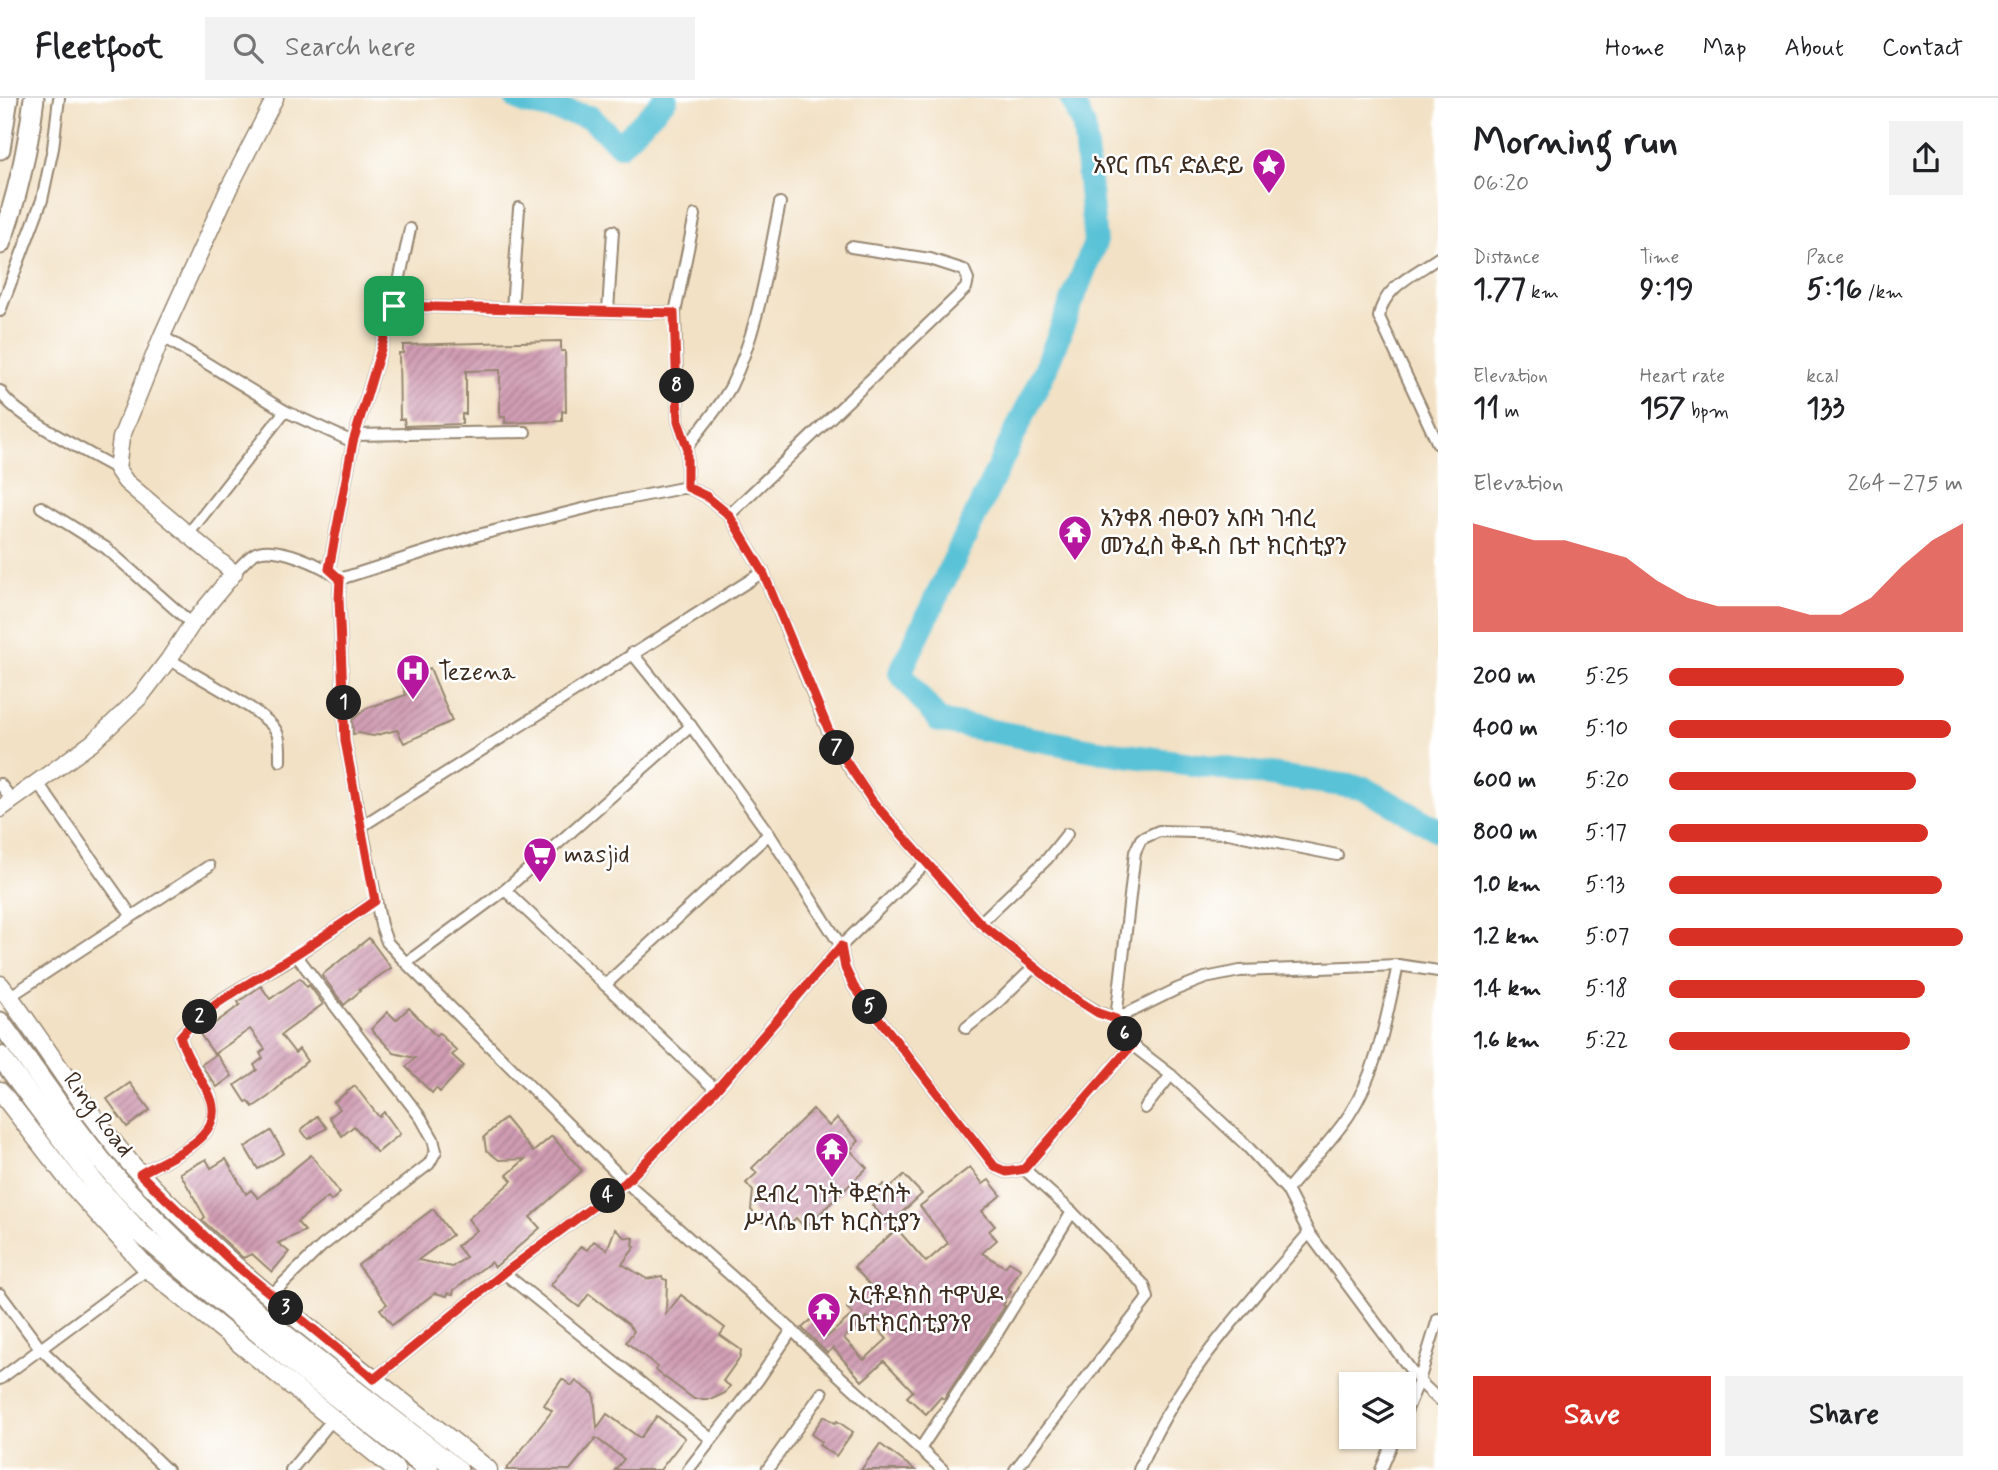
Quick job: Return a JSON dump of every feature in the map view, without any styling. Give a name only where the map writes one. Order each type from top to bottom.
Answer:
[{"type":"highway","points":[[0,149],[8,98]]},
{"type":"highway","points":[[0,244],[9,222],[27,156],[34,98]]},
{"type":"highway","name":"Ring Road","points":[[0,1023],[96,1153],[125,1188],[180,1242],[260,1313],[457,1470]]},
{"type":"highway","name":"Ring Road","points":[[0,1056],[96,1185],[140,1233],[302,1370],[429,1470]]},
{"type":"main road","points":[[5,991],[53,1061],[140,1174],[233,1263],[488,1470]]},
{"type":"main road","points":[[0,1091],[75,1188],[148,1269],[396,1470]]},
{"type":"street","points":[[0,311],[42,200],[53,148],[59,98]]},
{"type":"street","points":[[117,469],[121,438],[162,336],[229,188],[275,98]]},
{"type":"street","points":[[687,447],[730,387],[750,334],[767,275],[780,203]]},
{"type":"street","points":[[512,309],[519,208]]},
{"type":"street","points":[[687,487],[687,447],[678,421],[674,313],[695,215]]},
{"type":"street","points":[[329,569],[354,438],[394,306],[410,229]]},
{"type":"street","points":[[608,312],[613,231]]},
{"type":"street","points":[[729,515],[966,288],[968,279],[964,270],[930,259],[851,247]]},
{"type":"street","points":[[1438,258],[1388,292],[1379,317],[1438,444]]},
{"type":"street","points":[[394,306],[674,313]]},
{"type":"street","points":[[162,336],[285,411],[354,438],[525,432]]},
{"type":"street","points":[[0,391],[4,400],[20,413],[117,469],[126,482],[234,573]]},
{"type":"street","points":[[189,533],[285,411]]},
{"type":"street","points":[[340,579],[478,535],[607,503],[687,487],[706,496],[729,515],[763,572],[834,743],[873,802],[980,923],[1068,994],[1098,1013],[1116,1019],[1205,978],[1240,971],[1398,965],[1438,971]]},
{"type":"street","points":[[41,507],[106,548],[192,624]]},
{"type":"street","points":[[0,784],[6,805],[92,743],[140,697],[192,624],[234,573],[255,553],[269,550],[329,569],[340,579]]},
{"type":"street","points":[[362,826],[763,572]]},
{"type":"street","points":[[340,579],[345,741],[375,901],[387,942],[626,1182],[943,1470]]},
{"type":"street","points":[[632,653],[691,726],[769,834],[841,946],[845,968],[854,987],[995,1167],[1007,1172],[1024,1169],[1132,1045]]},
{"type":"street","points":[[169,659],[260,714],[275,730],[281,746],[280,761]]},
{"type":"street","points":[[406,963],[505,890],[691,726]]},
{"type":"street","points":[[38,783],[131,915]]},
{"type":"street","points":[[1337,855],[1228,833],[1158,831],[1141,839],[1135,852],[1116,1019],[1132,1045],[1171,1075],[1245,1144],[1287,1190],[1309,1233],[1419,1381],[1438,1399]]},
{"type":"street","points":[[605,985],[769,834]]},
{"type":"street","points":[[980,923],[1047,859],[1067,834]]},
{"type":"street","points":[[374,1379],[504,1273],[626,1182],[716,1090],[841,946],[926,863]]},
{"type":"street","points":[[5,991],[209,866]]},
{"type":"street","points":[[505,890],[716,1090]]},
{"type":"street","points":[[140,1174],[203,1137],[213,1123],[215,1109],[209,1093],[184,1052],[180,1037],[190,1024],[213,1006],[296,955],[375,901]]},
{"type":"street","points":[[271,1295],[322,1246],[429,1164],[436,1151],[433,1139],[421,1118],[296,955]]},
{"type":"street","points":[[1287,1190],[1350,1114],[1369,1074],[1398,965]]},
{"type":"street","points":[[966,1028],[1033,968]]},
{"type":"street","points":[[1145,1108],[1171,1075]]},
{"type":"street","points":[[1015,1470],[1148,1298],[1144,1285],[1072,1212],[1024,1169]]},
{"type":"street","points":[[920,1449],[998,1332],[1072,1212]]},
{"type":"street","points":[[1139,1470],[1183,1388],[1219,1336],[1309,1233]]},
{"type":"street","points":[[0,1379],[148,1269]]},
{"type":"street","points":[[504,1273],[710,1439]]},
{"type":"street","points":[[0,1294],[40,1348],[167,1470]]},
{"type":"street","points":[[1416,1388],[1438,1319]]},
{"type":"street","points":[[688,1470],[758,1380],[792,1330]]},
{"type":"street","points":[[767,1470],[822,1393]]},
{"type":"street","points":[[291,1470],[332,1420]]},
{"type":"street","points":[[1381,1470],[1390,1449]]},
{"type":"building","points":[[561,341],[561,351],[565,351],[566,412],[562,411],[562,421],[505,423],[505,417],[500,417],[500,370],[466,371],[466,414],[462,414],[462,424],[405,426],[404,419],[400,419],[399,353],[403,353],[403,345]]},
{"type":"building","name":"Tezena","points":[[430,668],[452,721],[404,743],[397,730],[373,736],[353,734],[352,720],[367,708],[406,695],[401,681]]},
{"type":"building","points":[[369,938],[391,968],[359,990],[344,1005],[322,975]]},
{"type":"building","points":[[300,978],[307,987],[309,985],[323,1004],[281,1035],[295,1053],[299,1049],[307,1061],[268,1097],[253,1107],[246,1102],[235,1085],[257,1070],[254,1065],[263,1058],[260,1053],[265,1049],[250,1029],[214,1054],[200,1034],[261,986],[270,999]]},
{"type":"building","points":[[409,1008],[436,1036],[439,1033],[457,1051],[452,1055],[464,1066],[440,1092],[436,1088],[432,1093],[406,1067],[415,1058],[394,1053],[371,1029],[388,1012],[396,1020]]},
{"type":"building","points":[[216,1054],[232,1076],[217,1087],[201,1065]]},
{"type":"building","points":[[130,1083],[150,1110],[127,1127],[107,1099]]},
{"type":"building","points":[[355,1086],[379,1117],[384,1112],[400,1134],[377,1153],[354,1126],[342,1136],[329,1117],[340,1109],[334,1102]]},
{"type":"building","points":[[813,1109],[829,1126],[837,1118],[859,1141],[850,1150],[867,1168],[805,1228],[796,1218],[786,1228],[780,1223],[762,1222],[751,1210],[753,1191],[746,1183],[757,1173],[752,1168]]},
{"type":"building","points":[[317,1116],[327,1128],[308,1139],[301,1130]]},
{"type":"building","points":[[505,1118],[533,1152],[552,1136],[582,1171],[530,1217],[540,1228],[495,1267],[491,1262],[454,1290],[453,1294],[448,1293],[447,1296],[435,1293],[392,1325],[380,1309],[387,1304],[358,1265],[433,1209],[452,1235],[418,1260],[452,1267],[466,1257],[457,1246],[477,1230],[468,1219],[512,1181],[507,1175],[525,1159],[499,1160],[486,1150],[484,1137]]},
{"type":"building","points":[[271,1131],[284,1153],[258,1169],[245,1147]]},
{"type":"building","points":[[311,1155],[340,1193],[331,1201],[328,1197],[297,1222],[305,1231],[278,1243],[289,1252],[272,1272],[252,1254],[243,1258],[202,1220],[205,1217],[180,1173],[206,1159],[211,1168],[226,1159],[246,1194],[251,1190],[258,1198]]},
{"type":"building","points":[[970,1167],[983,1184],[989,1180],[1001,1195],[982,1211],[995,1226],[989,1231],[997,1240],[982,1253],[1005,1267],[1009,1262],[1021,1269],[1008,1289],[1011,1292],[1003,1300],[1005,1306],[991,1328],[944,1399],[941,1397],[926,1414],[907,1397],[913,1391],[884,1361],[862,1381],[833,1348],[827,1353],[802,1328],[812,1319],[827,1337],[853,1314],[847,1308],[871,1286],[854,1267],[897,1229],[926,1262],[948,1243],[920,1206]],"holes":[[[867,1317],[887,1339],[864,1360],[844,1338]]]},
{"type":"building","points":[[904,1175],[922,1194],[889,1224],[872,1205],[877,1201],[872,1194],[884,1184],[888,1189]]},
{"type":"building","points":[[615,1229],[624,1237],[634,1238],[635,1247],[622,1264],[647,1279],[662,1276],[667,1280],[666,1314],[681,1295],[725,1328],[720,1335],[741,1350],[740,1357],[723,1381],[730,1386],[725,1393],[712,1399],[694,1399],[655,1370],[657,1367],[653,1363],[626,1342],[634,1331],[628,1324],[589,1294],[579,1307],[551,1285],[581,1246],[587,1250],[594,1241],[607,1250]]},
{"type":"building","points":[[562,1379],[572,1386],[576,1381],[594,1394],[597,1428],[607,1414],[640,1438],[657,1416],[685,1438],[660,1470],[615,1470],[624,1459],[596,1438],[570,1470],[506,1470],[552,1411],[544,1405]]},
{"type":"building","points":[[824,1416],[853,1432],[836,1456],[819,1445],[822,1442],[811,1434]]},
{"type":"building","points":[[880,1444],[915,1470],[861,1470]]},
{"type":"waterway","points":[[516,98],[526,103],[590,117],[620,145],[666,98]]},
{"type":"waterway","points":[[1071,98],[1084,127],[1095,243],[1045,370],[900,673],[939,721],[1098,751],[1364,788],[1438,830]]},
{"type":"place","name":"አየር ጤና ድልድይ","points":[[1269,195]]},
{"type":"place","name":"አንቀጸ ብፁዐን አቡነ ገብረ መንፈስ ቅዱስ ቤተ ክርስቲያን","points":[[1075,562]]},
{"type":"place","name":"Tezena","points":[[413,701]]},
{"type":"place","name":"masjid","points":[[540,884]]},
{"type":"place","name":"ደብረ ገነት ቅድስት ሥላሴ ቤተ ክርስቲያን","points":[[832,1179]]},
{"type":"place","name":"ኦርቶዶክስ ተዋህዶ ቤተክርስቲያንየ","points":[[824,1339]]},
{"type":"route","points":[[394,306],[674,313],[678,421],[687,447],[687,487],[706,496],[729,515],[763,572],[834,743],[873,802],[980,923],[1068,994],[1098,1013],[1116,1019],[1132,1045],[1024,1169],[1007,1172],[995,1167],[854,987],[845,968],[841,946],[716,1090],[626,1182],[504,1273],[374,1379],[233,1263],[140,1174],[203,1137],[213,1123],[215,1109],[209,1093],[184,1052],[180,1037],[190,1024],[213,1006],[296,955],[375,901],[345,741],[340,579],[329,569],[353,442],[394,306]]}]
